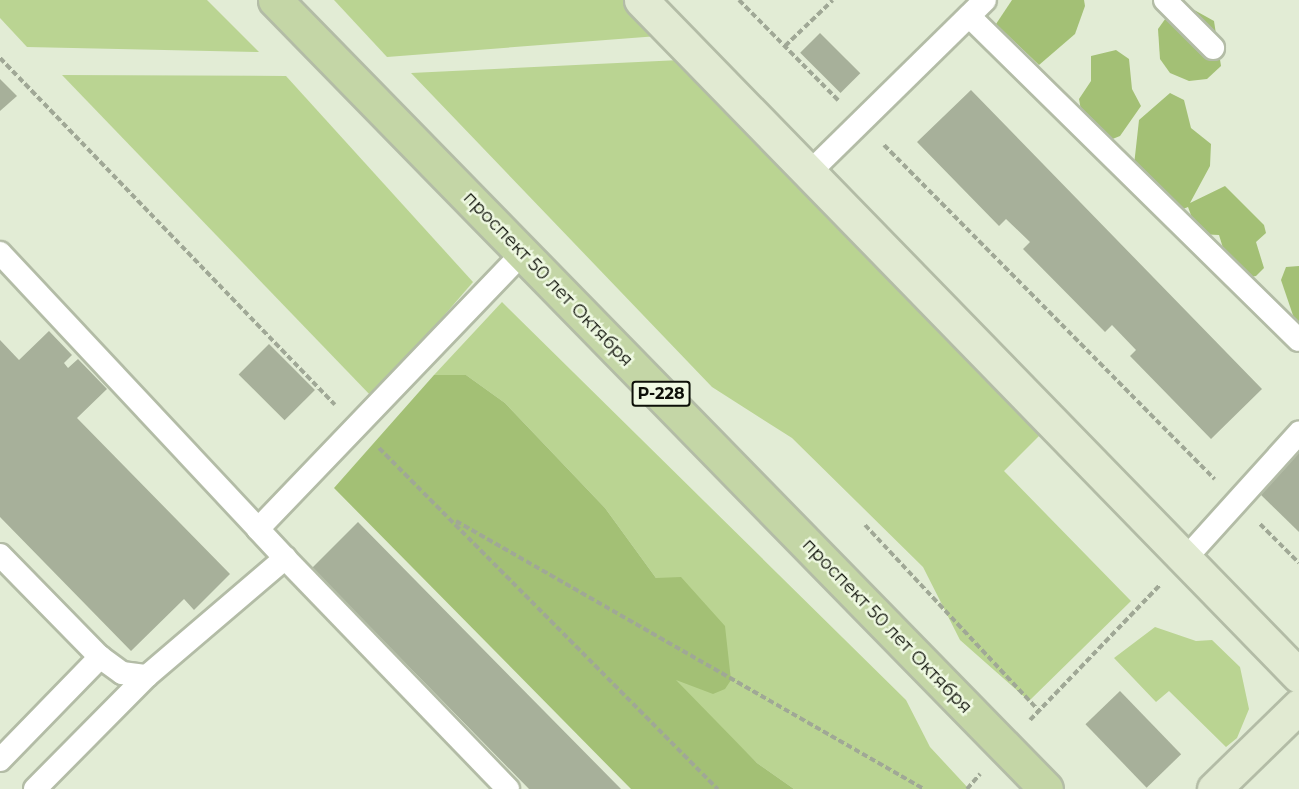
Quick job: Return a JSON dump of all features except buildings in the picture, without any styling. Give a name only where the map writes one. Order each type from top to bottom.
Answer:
[{"type":"main road","name":"проспект 50 лет Октября","points":[[275,0],[1046,789]]},
{"type":"street","points":[[641,0],[1299,676]]},
{"type":"street","points":[[1214,789],[1299,706]]},
{"type":"lane","points":[[810,172],[985,0]]},
{"type":"lane","points":[[1166,0],[1213,48]]},
{"type":"lane","points":[[969,16],[1299,340]]},
{"type":"lane","points":[[0,253],[285,558],[508,789]]},
{"type":"lane","points":[[258,529],[523,253]]},
{"type":"lane","points":[[1186,558],[1299,433]]},
{"type":"lane","points":[[0,555],[100,657],[122,673],[147,676]]},
{"type":"lane","points":[[35,789],[147,676],[285,558]]},
{"type":"lane","points":[[0,760],[100,657]]},
{"type":"path","points":[[740,0],[1299,563]]},
{"type":"path","points":[[785,46],[832,0]]},
{"type":"path","points":[[451,519],[924,789]]},
{"type":"path","points":[[865,525],[1039,711]]},
{"type":"path","points":[[967,789],[1004,746],[1186,558]]},
{"type":"green space","points":[[0,0],[207,0],[259,52],[27,47],[0,18]]},
{"type":"green space","points":[[334,0],[623,0],[658,36],[387,57]]},
{"type":"green space","points":[[1012,0],[1084,0],[1085,6],[1075,34],[1039,65],[996,24]]},
{"type":"green space","points":[[1178,1],[1214,21],[1221,66],[1207,79],[1189,81],[1170,73],[1160,59],[1158,29]]},
{"type":"green space","points":[[1116,50],[1129,59],[1132,89],[1141,106],[1120,136],[1105,142],[1082,116],[1079,99],[1091,81],[1091,56]]},
{"type":"green space","points":[[680,60],[1045,430],[1004,471],[1131,601],[1029,701],[960,640],[923,567],[792,438],[712,387],[411,73]]},
{"type":"green space","points":[[62,75],[286,76],[473,282],[373,398]]},
{"type":"green space","points":[[1170,93],[1184,100],[1191,128],[1211,144],[1210,166],[1190,203],[1225,186],[1264,225],[1266,233],[1256,242],[1264,268],[1256,276],[1245,278],[1227,261],[1219,235],[1198,234],[1188,207],[1176,212],[1134,165],[1139,120]]},
{"type":"green space","points":[[1299,266],[1299,333],[1281,280],[1286,267]]},
{"type":"green space","points":[[502,302],[906,700],[930,747],[969,789],[794,789],[757,763],[708,715],[674,679],[656,578],[605,508],[505,403],[466,375],[434,375]]},
{"type":"green space","points":[[434,375],[466,375],[505,403],[605,508],[656,578],[681,577],[725,626],[731,680],[725,689],[713,694],[676,680],[757,763],[794,789],[631,789],[334,488]]},
{"type":"green space","points":[[1155,627],[1196,641],[1212,640],[1240,667],[1249,709],[1237,738],[1226,747],[1169,691],[1156,702],[1114,658]]}]
